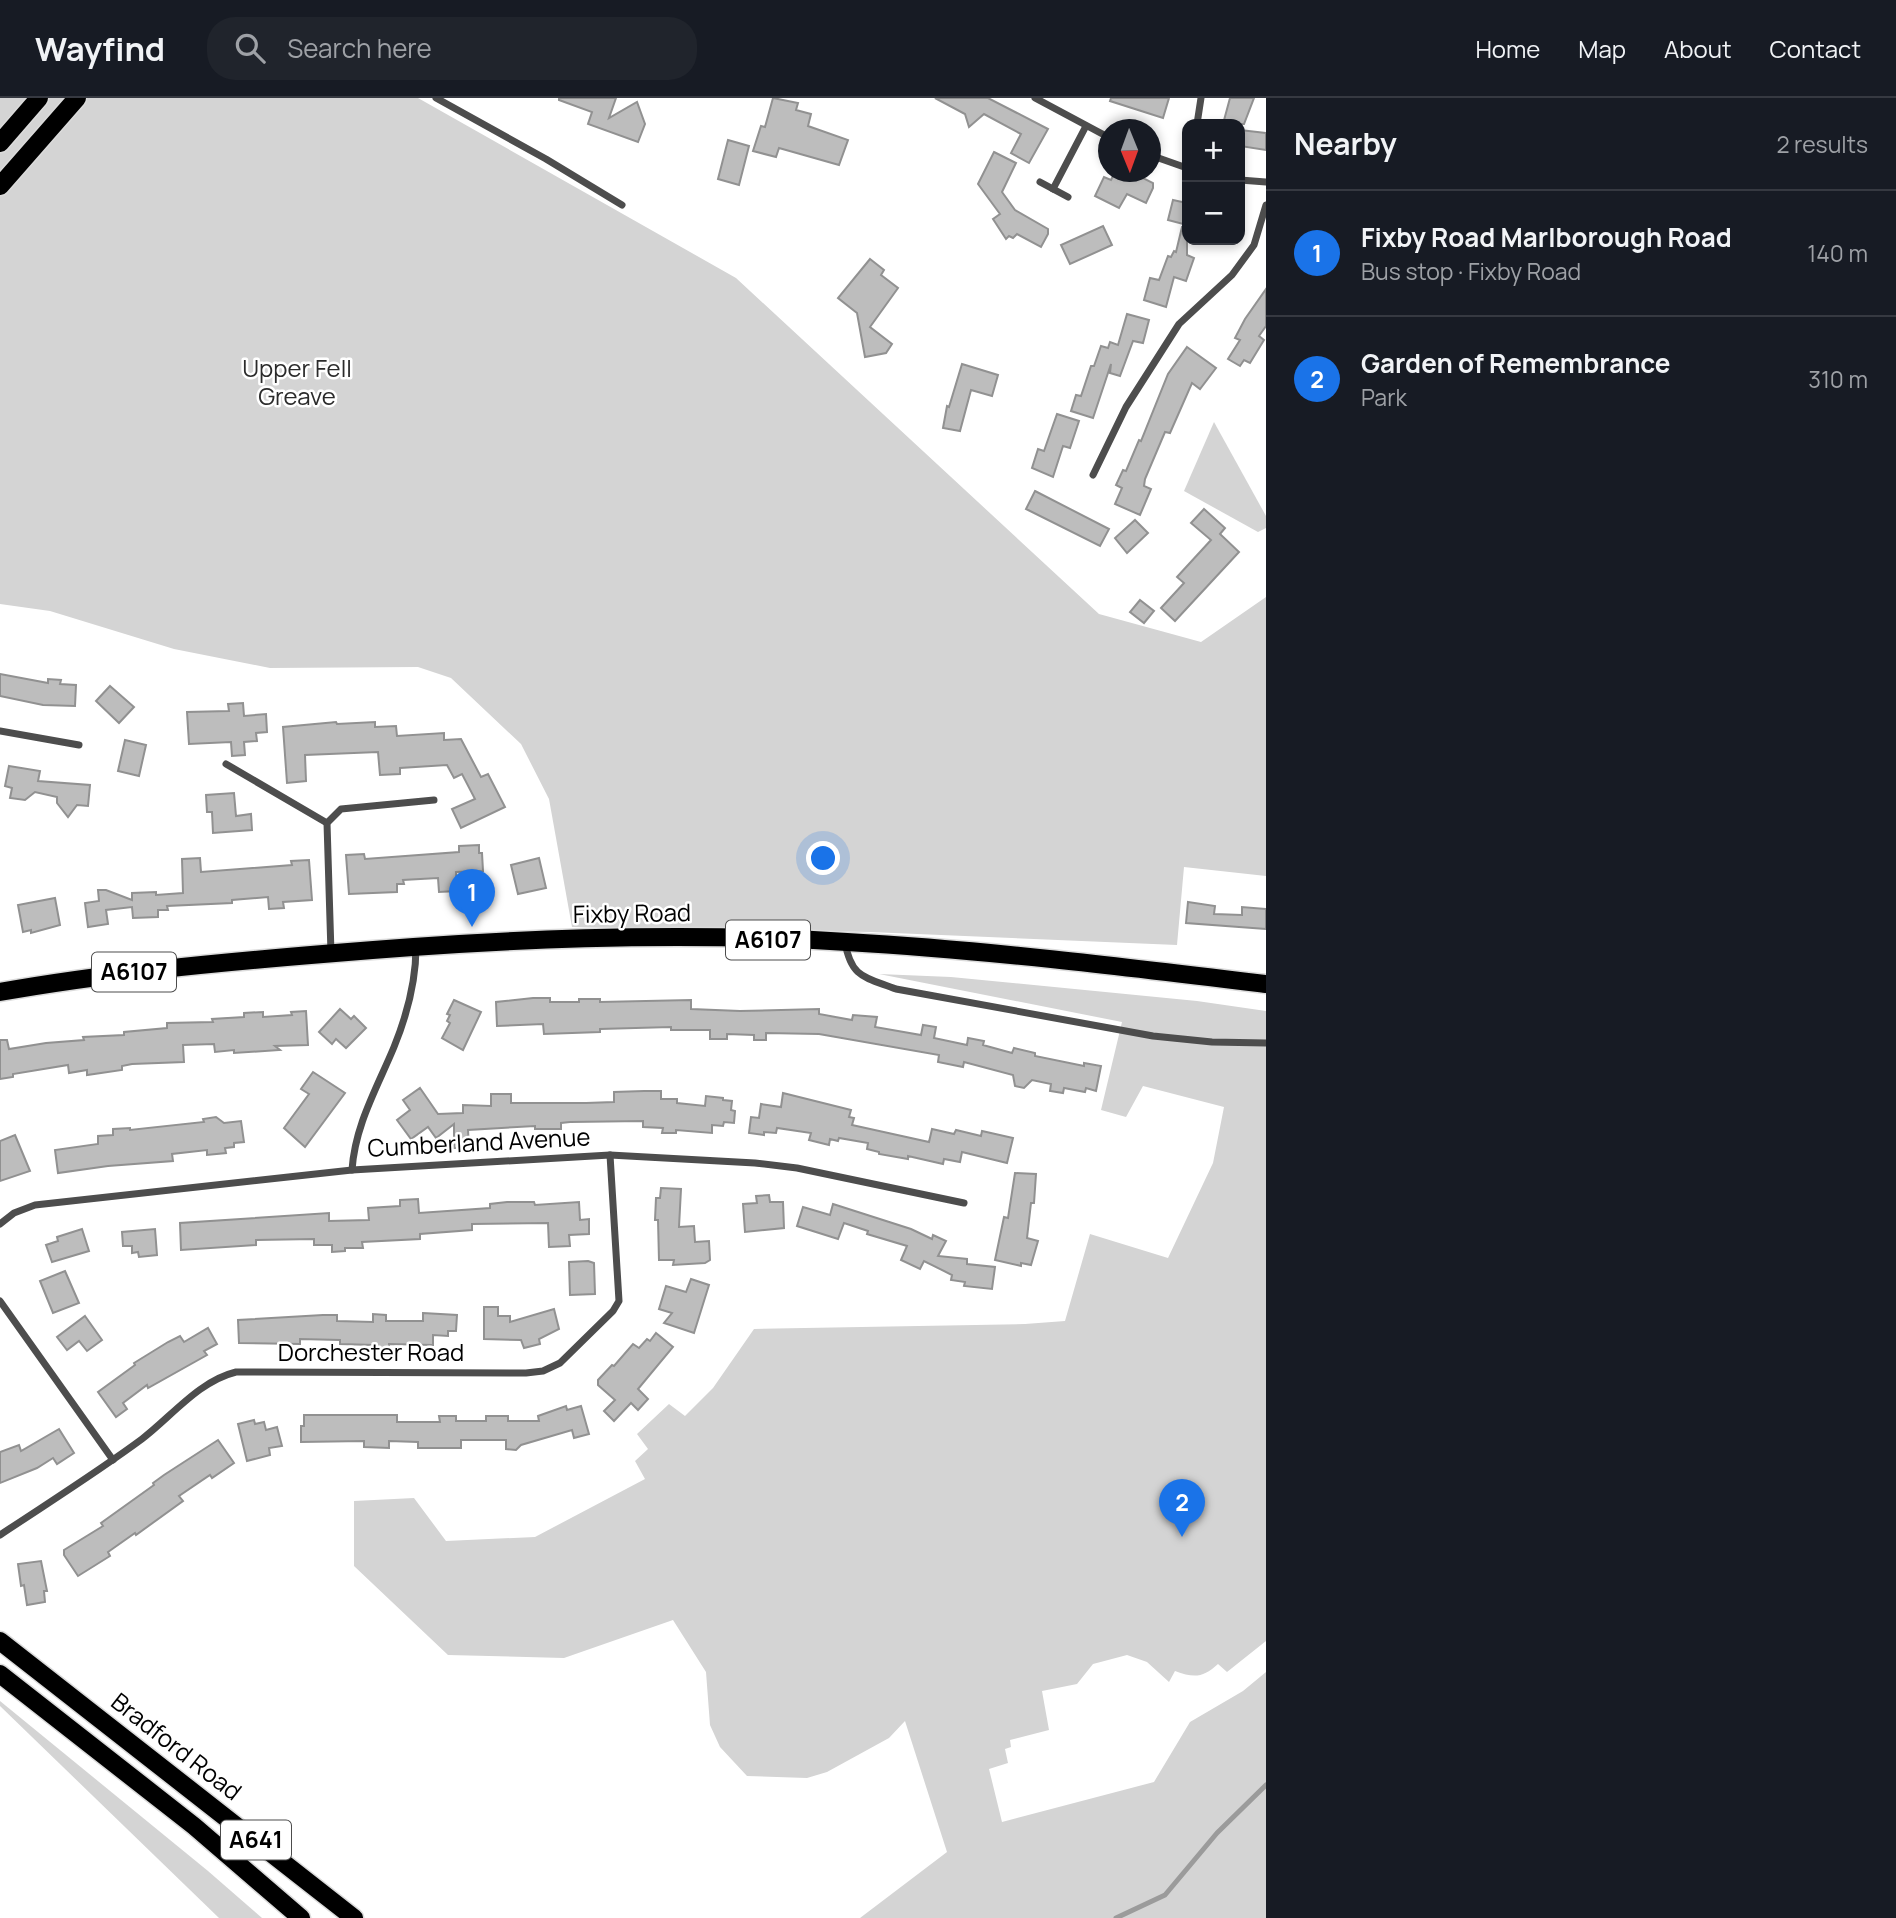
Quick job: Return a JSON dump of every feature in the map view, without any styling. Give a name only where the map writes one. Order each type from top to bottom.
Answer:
[{"type":"main road","points":[[0,143],[39,98]]},
{"type":"main road","points":[[0,186],[77,98]]},
{"type":"main road","name":"Fixby Road","points":[[0,992],[86,977],[416,946],[656,937],[845,942],[1054,959],[1266,984]]},
{"type":"main road","name":"Bradford Road","points":[[0,1641],[354,1918]]},
{"type":"main road","name":"Bradford Road","points":[[0,1674],[194,1826],[301,1918]]},
{"type":"street","points":[[436,98],[622,205]]},
{"type":"street","points":[[1035,98],[1098,131]]},
{"type":"street","points":[[1198,119],[1201,98]]},
{"type":"street","points":[[1053,189],[1086,126]]},
{"type":"street","points":[[1161,159],[1182,166]]},
{"type":"street","points":[[1245,181],[1266,183],[1266,192]]},
{"type":"street","points":[[1040,182],[1068,197]]},
{"type":"street","points":[[1093,475],[1126,407],[1179,324],[1232,275],[1254,245],[1266,205]]},
{"type":"street","points":[[0,731],[79,745]]},
{"type":"street","points":[[226,764],[327,823]]},
{"type":"street","points":[[331,954],[327,823],[341,809],[434,800]]},
{"type":"street","points":[[845,942],[848,958],[858,974],[896,989],[1153,1036],[1212,1042],[1266,1043]]},
{"type":"street","points":[[352,1170],[359,1126],[408,1007],[413,988],[416,946]]},
{"type":"street","name":"Cumberland Avenue","points":[[0,1224],[14,1213],[35,1205],[352,1170],[610,1155],[786,1167],[964,1203]]},
{"type":"street","name":"Dorchester Road","points":[[0,1535],[113,1460],[221,1375],[236,1372],[526,1373],[544,1371],[560,1363],[613,1311],[619,1301],[610,1155]]},
{"type":"street","points":[[0,1301],[113,1460]]},
{"type":"green space","name":"Upper Fell Greave","points":[[0,98],[418,98],[736,278],[1099,614],[1201,642],[1266,597],[1266,876],[1184,867],[1177,945],[870,932],[572,927],[549,799],[521,744],[451,678],[418,667],[270,668],[174,649],[50,611],[0,604]]},
{"type":"green space","points":[[1214,422],[1266,516],[1266,528],[1258,532],[1184,491]]},
{"type":"green space","points":[[879,974],[951,977],[1197,1001],[1266,1011],[1266,1641],[1227,1672],[1218,1664],[1208,1672],[1198,1675],[1175,1671],[1169,1682],[1147,1662],[1127,1655],[1093,1664],[1077,1684],[1042,1691],[1049,1730],[1010,1740],[1011,1747],[1005,1749],[1008,1763],[989,1769],[1002,1822],[1154,1782],[1190,1722],[1243,1691],[1266,1672],[1266,1918],[860,1918],[947,1852],[905,1721],[889,1738],[827,1772],[807,1778],[747,1776],[720,1747],[710,1725],[706,1672],[673,1620],[564,1658],[448,1655],[354,1566],[354,1501],[414,1498],[446,1541],[535,1537],[645,1479],[635,1461],[648,1449],[637,1434],[669,1404],[685,1416],[713,1388],[754,1329],[1065,1321],[1090,1234],[1168,1258],[1213,1163],[1224,1107],[1143,1086],[1126,1117],[1101,1110],[1122,1022]]},
{"type":"green space","points":[[0,1701],[262,1918],[219,1918],[0,1706]]},
{"type":"building","points":[[559,98],[616,98],[609,118],[637,102],[645,124],[638,142],[588,124],[592,112]]},
{"type":"building","points":[[773,98],[798,103],[796,110],[811,114],[808,126],[848,140],[839,165],[779,148],[776,157],[753,151],[761,126],[765,127]]},
{"type":"building","points":[[935,98],[988,98],[1048,129],[1029,163],[1011,153],[1021,134],[984,114],[969,127],[965,114]]},
{"type":"building","points":[[1111,98],[1169,98],[1163,118],[1110,101]]},
{"type":"building","points":[[1230,98],[1254,98],[1245,121],[1245,119],[1224,119]]},
{"type":"building","points":[[1245,131],[1266,133],[1266,150],[1245,147]]},
{"type":"building","points":[[728,140],[749,146],[739,185],[718,179]]},
{"type":"building","points":[[994,152],[1016,163],[1002,192],[1015,210],[1048,229],[1041,247],[1017,234],[1006,239],[993,219],[1000,214],[978,184]]},
{"type":"building","points":[[1102,182],[1153,183],[1146,203],[1127,194],[1119,208],[1095,196]]},
{"type":"building","points":[[1173,200],[1182,202],[1182,224],[1168,220]]},
{"type":"building","points":[[1103,226],[1112,245],[1070,264],[1061,245]]},
{"type":"building","points":[[1182,227],[1182,245],[1187,245],[1187,255],[1194,258],[1186,281],[1174,277],[1166,307],[1144,300],[1150,278],[1159,280],[1168,256],[1171,257],[1174,251],[1176,252]]},
{"type":"building","points":[[870,259],[884,270],[881,275],[898,288],[870,327],[892,344],[886,353],[865,357],[857,313],[838,298]]},
{"type":"building","points":[[1266,289],[1266,326],[1259,336],[1264,340],[1250,363],[1244,360],[1240,366],[1228,359],[1240,340],[1235,338]]},
{"type":"building","points":[[1127,314],[1149,320],[1143,343],[1133,341],[1120,376],[1110,373],[1111,364],[1093,418],[1071,411],[1076,395],[1081,396],[1101,346],[1108,348],[1110,342],[1118,345]]},
{"type":"building","points":[[1187,347],[1216,368],[1200,389],[1192,383],[1170,433],[1165,432],[1145,479],[1144,486],[1151,489],[1140,515],[1115,504],[1122,488],[1116,485],[1123,470],[1126,471],[1139,440],[1141,441],[1168,374]]},
{"type":"building","points":[[962,364],[998,375],[992,396],[971,390],[960,431],[943,428],[947,406],[949,407]]},
{"type":"building","points":[[1057,414],[1079,421],[1070,448],[1063,446],[1053,477],[1032,468],[1038,449],[1044,451]]},
{"type":"building","points":[[1035,491],[1109,529],[1100,546],[1026,509]]},
{"type":"building","points":[[1204,509],[1225,528],[1220,534],[1239,552],[1175,621],[1161,608],[1184,583],[1177,577],[1211,540],[1191,523]]},
{"type":"building","points":[[1135,520],[1148,533],[1127,553],[1115,538]]},
{"type":"building","points":[[1140,600],[1154,611],[1144,623],[1130,612]]},
{"type":"building","points":[[0,674],[48,683],[48,679],[61,680],[60,684],[76,685],[75,706],[43,705],[0,696]]},
{"type":"building","points":[[110,686],[134,707],[119,723],[96,701]]},
{"type":"building","points":[[243,703],[244,716],[266,714],[267,732],[256,733],[257,741],[244,742],[245,755],[232,756],[231,742],[189,744],[187,712],[229,711],[228,704]]},
{"type":"building","points":[[336,722],[375,722],[375,727],[396,726],[397,736],[444,733],[444,740],[461,739],[481,777],[488,774],[505,807],[461,828],[452,809],[475,799],[462,774],[454,778],[447,765],[400,768],[400,774],[380,775],[378,752],[305,755],[306,781],[287,783],[283,727]]},
{"type":"building","points":[[125,740],[146,745],[139,776],[118,771]]},
{"type":"building","points":[[9,766],[40,771],[38,781],[90,785],[88,806],[77,805],[68,817],[57,803],[57,797],[35,792],[25,800],[10,798],[12,788],[5,786]]},
{"type":"building","points":[[234,793],[236,816],[251,814],[252,830],[213,833],[212,812],[207,812],[206,795]]},
{"type":"building","points":[[479,845],[483,871],[456,872],[457,891],[439,892],[438,878],[403,880],[404,884],[397,884],[397,892],[349,894],[346,855],[364,854],[365,859],[459,852],[459,846]]},
{"type":"building","points":[[200,858],[201,872],[292,865],[291,861],[309,860],[312,900],[283,902],[284,908],[269,909],[268,897],[232,900],[232,903],[167,906],[168,910],[158,910],[158,917],[133,918],[132,907],[106,910],[108,924],[88,927],[85,903],[99,901],[98,890],[106,890],[132,900],[132,893],[183,893],[182,859]]},
{"type":"building","points":[[539,858],[546,888],[518,894],[511,865]]},
{"type":"building","points":[[55,898],[60,925],[31,933],[31,930],[23,932],[18,905]]},
{"type":"building","points":[[1188,902],[1215,906],[1214,914],[1242,915],[1242,907],[1266,909],[1266,929],[1186,923]]},
{"type":"building","points":[[550,998],[550,1002],[579,1002],[579,999],[600,999],[600,1002],[691,1000],[691,1009],[740,1011],[819,1009],[819,1014],[852,1020],[853,1015],[877,1017],[875,1027],[921,1035],[923,1025],[936,1027],[934,1038],[967,1045],[968,1038],[984,1041],[983,1045],[1012,1053],[1014,1048],[1035,1053],[1035,1056],[1084,1066],[1084,1063],[1101,1066],[1096,1091],[1064,1088],[1063,1093],[1050,1091],[1051,1084],[1032,1080],[1024,1088],[1015,1086],[1013,1075],[964,1062],[963,1067],[938,1062],[939,1055],[819,1034],[766,1033],[766,1040],[754,1040],[754,1035],[727,1034],[727,1039],[710,1039],[710,1030],[671,1030],[671,1027],[544,1034],[543,1024],[497,1026],[496,1002]]},
{"type":"building","points":[[454,1000],[481,1012],[463,1050],[442,1038],[450,1023],[447,1021],[450,1015],[447,1014]]},
{"type":"building","points":[[340,1009],[351,1019],[354,1016],[366,1028],[346,1048],[336,1039],[332,1044],[319,1032]]},
{"type":"building","points":[[306,1011],[308,1045],[275,1046],[280,1050],[234,1053],[234,1050],[215,1052],[214,1044],[183,1045],[184,1062],[132,1064],[122,1066],[122,1070],[87,1075],[87,1070],[69,1073],[68,1065],[13,1074],[13,1077],[0,1079],[0,1040],[7,1040],[9,1049],[84,1040],[83,1037],[124,1035],[124,1032],[167,1028],[167,1023],[213,1022],[212,1019],[244,1017],[244,1013],[263,1012],[263,1017]]},
{"type":"building","points":[[313,1072],[345,1093],[305,1147],[284,1128],[309,1094],[301,1089]]},
{"type":"building","points":[[420,1088],[438,1114],[463,1113],[463,1105],[491,1106],[491,1094],[511,1094],[511,1103],[586,1103],[614,1102],[614,1092],[661,1091],[661,1099],[677,1099],[677,1103],[705,1106],[706,1096],[732,1101],[734,1123],[712,1125],[712,1133],[676,1130],[676,1133],[662,1133],[663,1128],[643,1127],[643,1121],[570,1122],[561,1123],[561,1129],[535,1129],[535,1126],[468,1130],[469,1148],[454,1148],[454,1124],[436,1138],[428,1127],[411,1139],[397,1120],[410,1110],[403,1100]]},
{"type":"building","points":[[783,1093],[851,1110],[849,1117],[854,1118],[852,1125],[929,1142],[932,1129],[954,1134],[956,1130],[981,1136],[982,1131],[1013,1138],[1007,1163],[962,1152],[960,1162],[944,1159],[943,1164],[908,1156],[908,1159],[879,1154],[867,1149],[868,1143],[839,1138],[838,1141],[830,1139],[829,1145],[809,1140],[811,1133],[777,1128],[776,1133],[749,1133],[751,1117],[759,1118],[761,1104],[781,1107]]},
{"type":"building","points":[[216,1117],[224,1123],[241,1121],[244,1142],[225,1148],[226,1153],[207,1155],[207,1150],[172,1154],[173,1161],[58,1173],[55,1150],[98,1144],[98,1136],[113,1135],[113,1129],[130,1130],[204,1122],[203,1119]]},
{"type":"building","points":[[15,1135],[30,1171],[0,1181],[0,1141]]},
{"type":"building","points":[[1015,1173],[1036,1174],[1027,1238],[1038,1241],[1031,1265],[1021,1263],[1021,1266],[995,1260],[1004,1217],[1008,1218]]},
{"type":"building","points":[[661,1188],[681,1189],[679,1227],[694,1226],[695,1242],[709,1241],[710,1260],[705,1263],[673,1265],[674,1260],[659,1260],[658,1220],[655,1220],[656,1198],[660,1198]]},
{"type":"building","points":[[769,1195],[770,1202],[783,1202],[784,1228],[745,1232],[743,1204],[757,1203],[756,1196]]},
{"type":"building","points":[[418,1199],[419,1213],[490,1208],[490,1204],[507,1202],[534,1202],[535,1205],[579,1202],[580,1220],[589,1219],[589,1234],[569,1235],[570,1246],[549,1247],[548,1223],[472,1224],[472,1230],[420,1234],[420,1239],[362,1242],[363,1248],[345,1248],[345,1251],[332,1252],[332,1245],[314,1245],[314,1239],[256,1240],[256,1245],[181,1250],[180,1223],[329,1213],[329,1221],[369,1220],[368,1208],[400,1206],[400,1200]]},
{"type":"building","points":[[833,1204],[911,1229],[932,1239],[933,1235],[946,1241],[938,1256],[967,1259],[967,1264],[995,1267],[992,1289],[964,1286],[965,1282],[951,1280],[952,1275],[924,1261],[920,1269],[901,1260],[907,1246],[867,1234],[868,1231],[844,1223],[838,1239],[797,1226],[803,1207],[830,1215]]},
{"type":"building","points":[[82,1229],[89,1251],[52,1262],[46,1245],[58,1241],[57,1237]]},
{"type":"building","points":[[155,1229],[157,1255],[139,1257],[138,1252],[132,1253],[132,1246],[123,1246],[122,1232]]},
{"type":"building","points":[[569,1262],[594,1263],[595,1294],[570,1295]]},
{"type":"building","points":[[65,1271],[79,1303],[53,1313],[40,1281]]},
{"type":"building","points":[[691,1279],[709,1285],[694,1333],[664,1323],[672,1313],[659,1309],[666,1286],[686,1292]]},
{"type":"building","points":[[484,1307],[498,1307],[498,1316],[510,1316],[510,1322],[554,1309],[559,1329],[539,1339],[540,1344],[524,1348],[521,1340],[484,1339]]},
{"type":"building","points":[[423,1313],[457,1315],[456,1331],[448,1331],[448,1336],[433,1335],[433,1345],[389,1344],[389,1348],[340,1344],[340,1340],[300,1339],[300,1344],[239,1343],[238,1320],[337,1315],[337,1321],[373,1322],[373,1314],[386,1315],[386,1321],[423,1321]]},
{"type":"building","points":[[85,1316],[102,1340],[87,1351],[79,1341],[67,1350],[57,1337]]},
{"type":"building","points":[[208,1328],[217,1344],[204,1351],[207,1355],[148,1388],[147,1385],[123,1403],[127,1409],[116,1417],[98,1392],[135,1365],[134,1363],[168,1342],[180,1336],[184,1342]]},
{"type":"building","points":[[656,1333],[673,1347],[638,1389],[648,1399],[638,1410],[631,1403],[614,1421],[604,1411],[615,1400],[598,1385],[598,1380],[633,1344],[639,1348]]},
{"type":"building","points":[[566,1406],[567,1410],[581,1406],[589,1434],[574,1438],[572,1430],[521,1445],[516,1450],[506,1449],[506,1440],[461,1440],[461,1448],[418,1448],[418,1442],[389,1441],[389,1448],[364,1447],[364,1441],[301,1442],[304,1415],[397,1415],[397,1422],[440,1422],[439,1416],[456,1416],[456,1421],[486,1421],[486,1416],[508,1416],[508,1421],[539,1421],[538,1416]]},
{"type":"building","points":[[254,1420],[255,1424],[264,1422],[266,1430],[277,1427],[282,1446],[269,1448],[270,1455],[247,1461],[238,1424]]},
{"type":"building","points":[[59,1429],[74,1453],[57,1464],[53,1458],[37,1468],[0,1483],[0,1452],[19,1445],[21,1451]]},
{"type":"building","points":[[218,1440],[234,1463],[179,1496],[183,1501],[108,1552],[110,1556],[78,1576],[64,1555],[64,1550],[103,1526],[101,1523],[154,1485],[153,1483]]},
{"type":"building","points":[[41,1561],[47,1591],[44,1591],[45,1602],[27,1605],[18,1564]]},
{"type":"waterway","points":[[1116,1918],[1165,1895],[1217,1833],[1266,1785]]},
{"type":"place","name":"Fixby Road Marlborough Road","points":[[472,927]]},
{"type":"place","name":"Garden of Remembrance","points":[[1182,1537]]}]
